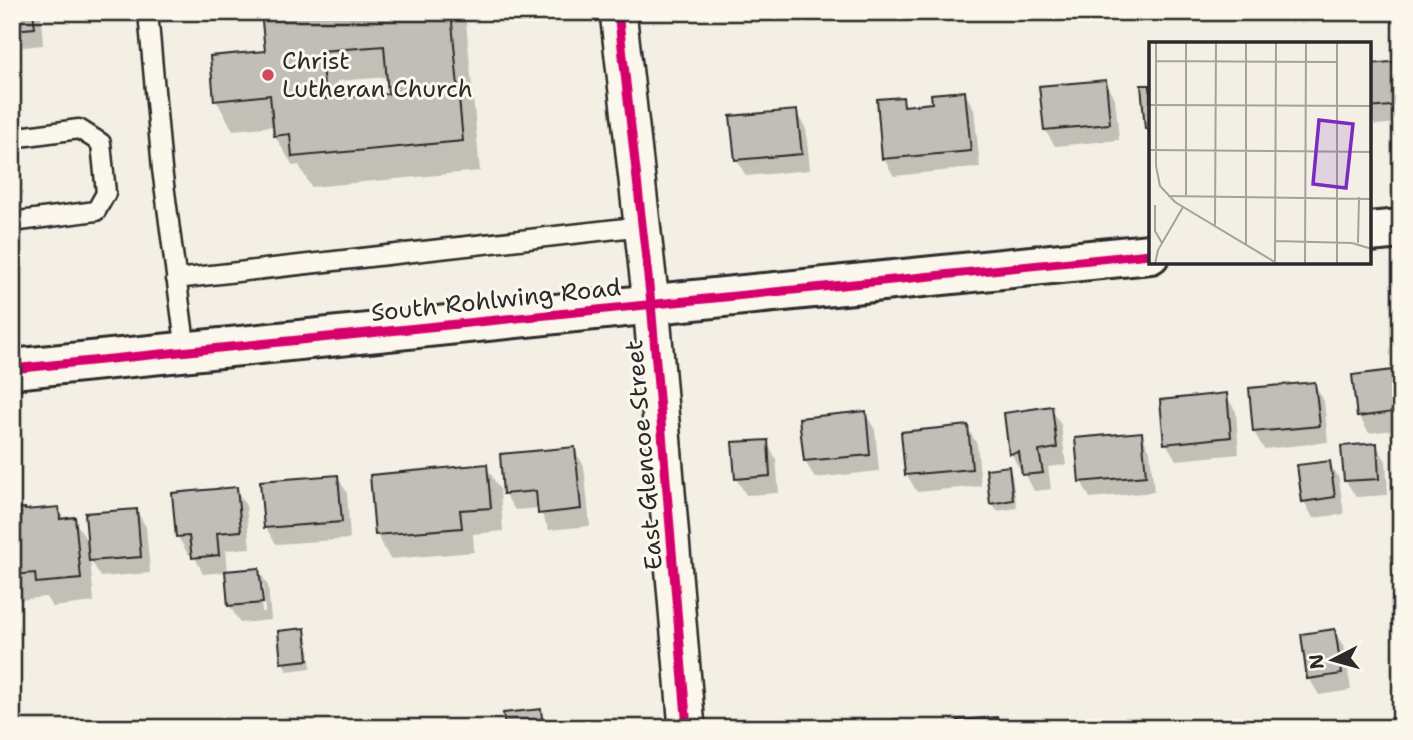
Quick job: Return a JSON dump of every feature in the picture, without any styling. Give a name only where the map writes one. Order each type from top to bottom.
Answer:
[{"type":"street","name":"East Glencoe Street","points":[[618,12],[651,303],[687,728]]},
{"type":"street","points":[[1371,232],[1401,229]]},
{"type":"street","name":"South Rohlwing Road","points":[[12,369],[1149,254]]},
{"type":"lane","points":[[148,12],[162,169],[186,351]]},
{"type":"lane","points":[[12,138],[79,129],[101,143],[106,193],[96,211],[12,222]]},
{"type":"lane","points":[[176,279],[643,226]]},
{"type":"building","points":[[12,12],[33,12],[35,28],[12,30]]},
{"type":"building","name":"Christ Lutheran Church","points":[[261,12],[451,12],[463,141],[292,157],[290,134],[274,136],[270,95],[214,101],[210,56],[265,51]],"holes":[[[384,46],[388,94],[325,99],[321,51]]]},
{"type":"building","points":[[1401,61],[1401,105],[1371,108],[1371,64]]},
{"type":"building","points":[[1106,80],[1110,124],[1044,130],[1039,86]]},
{"type":"building","points":[[1141,85],[1149,85],[1149,129],[1145,129]]},
{"type":"building","points":[[965,91],[971,151],[882,159],[877,99],[903,97],[904,106],[932,103],[931,94]]},
{"type":"building","points":[[797,110],[802,154],[735,160],[730,116]]},
{"type":"building","points":[[1401,369],[1401,411],[1357,417],[1352,375]]},
{"type":"building","points":[[1315,382],[1320,426],[1253,432],[1249,388]]},
{"type":"building","points":[[1227,393],[1231,437],[1164,444],[1160,400]]},
{"type":"building","points":[[1052,406],[1057,448],[1039,451],[1043,473],[1022,475],[1019,452],[1009,454],[1004,413]]},
{"type":"building","points":[[866,411],[870,455],[804,461],[799,418]]},
{"type":"building","points":[[968,425],[972,469],[905,475],[901,432]]},
{"type":"building","points":[[1142,432],[1146,476],[1079,482],[1075,438]]},
{"type":"building","points":[[768,440],[770,476],[735,479],[732,442]]},
{"type":"building","points":[[1377,443],[1379,479],[1344,481],[1341,446]]},
{"type":"building","points":[[575,447],[581,509],[538,514],[536,491],[503,494],[500,454]]},
{"type":"building","points":[[1330,461],[1335,497],[1302,502],[1297,465]]},
{"type":"building","points":[[487,464],[491,508],[460,510],[462,528],[375,535],[370,475]]},
{"type":"building","points":[[1009,466],[1013,500],[990,504],[986,469]]},
{"type":"building","points":[[338,475],[342,522],[264,528],[260,481]]},
{"type":"building","points":[[237,487],[241,531],[217,533],[219,555],[192,558],[189,536],[176,537],[172,493]]},
{"type":"building","points":[[59,507],[60,519],[75,517],[81,579],[36,583],[35,573],[12,575],[12,509]]},
{"type":"building","points":[[137,509],[141,557],[89,561],[85,513]]},
{"type":"building","points":[[259,568],[263,603],[228,606],[225,571]]},
{"type":"building","points":[[305,628],[308,660],[281,663],[278,631]]},
{"type":"building","points":[[1335,629],[1342,674],[1307,679],[1301,634]]},
{"type":"building","points":[[541,709],[543,728],[505,728],[503,713]]},
{"type":"building","points":[[997,717],[998,728],[958,728],[958,720]]},
{"type":"building","points":[[897,719],[898,728],[871,728],[870,723]]},
{"type":"cycle path","points":[[618,12],[651,303],[687,728]]},
{"type":"cycle path","points":[[12,369],[1149,254]]},
{"type":"place","name":"Christ Lutheran Church","points":[[268,75]]}]
